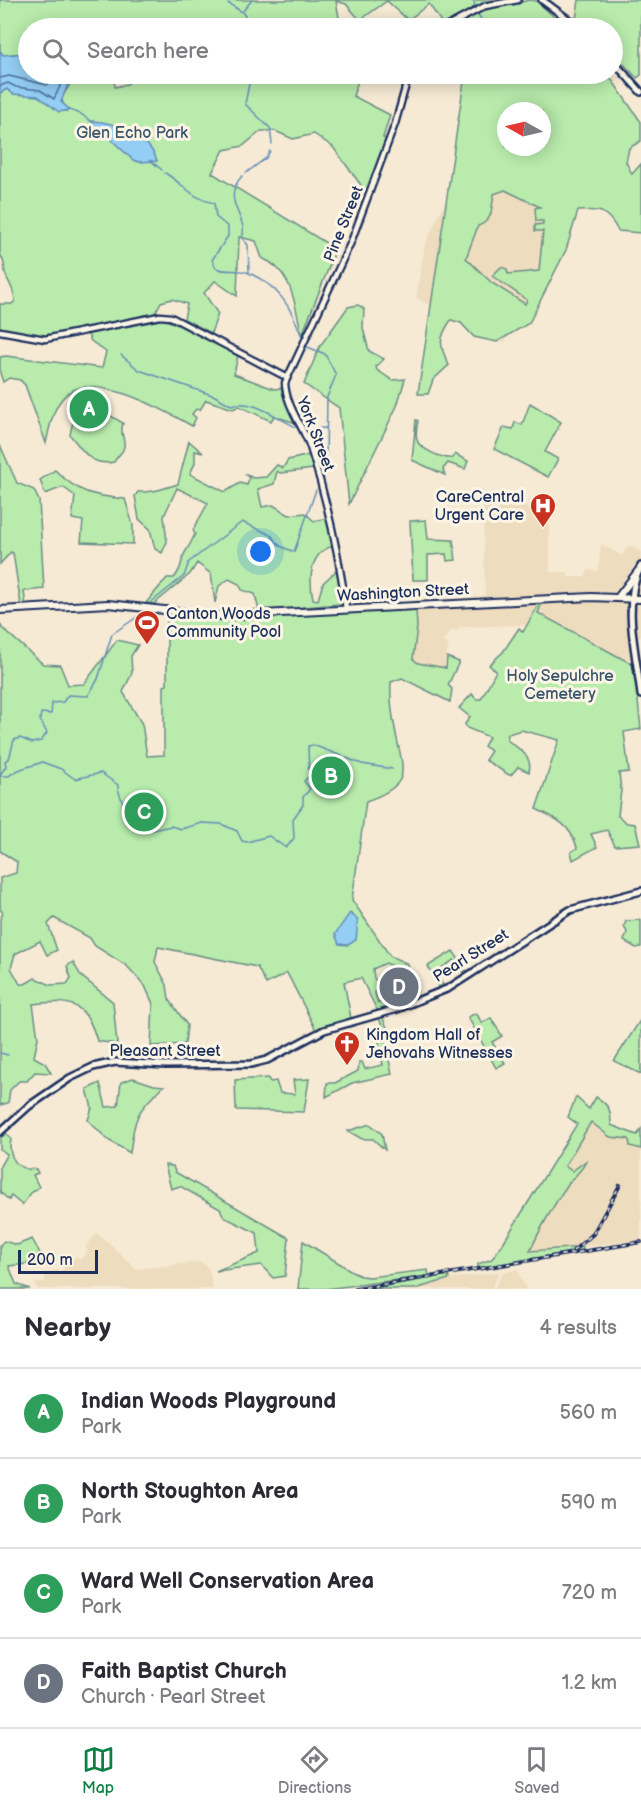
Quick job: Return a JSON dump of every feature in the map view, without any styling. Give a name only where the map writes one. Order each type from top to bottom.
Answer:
[{"type":"main road","points":[[542,0],[566,18]]},
{"type":"main road","points":[[623,72],[641,92]]},
{"type":"main road","points":[[618,596],[640,568]]},
{"type":"main road","points":[[640,568],[631,597],[641,696]]},
{"type":"main road","name":"Washington Street","points":[[0,610],[91,604],[218,616],[618,596],[641,599]]},
{"type":"main road","name":"Pearl Street","points":[[245,1064],[272,1058],[324,1030],[391,1011],[435,994],[466,978],[563,914],[641,891]]},
{"type":"main road","name":"Pleasant Street","points":[[0,1132],[39,1099],[75,1075],[102,1064],[126,1062],[166,1065],[245,1064]]},
{"type":"street","points":[[463,18],[485,6],[518,0]]},
{"type":"street","name":"Pine Street","points":[[286,377],[351,242],[395,124],[406,84]]},
{"type":"street","name":"York Street","points":[[0,332],[42,340],[160,316],[176,318],[286,377],[287,396],[309,444],[327,505],[346,609]]},
{"type":"shaded area","points":[[496,94],[501,102],[497,102],[497,156],[550,156],[570,177],[557,271],[554,271],[504,343],[416,298],[425,244]]},
{"type":"shaded area","points":[[510,496],[549,521],[550,572],[568,572],[568,577],[585,577],[588,570],[598,571],[601,544],[622,556],[629,545],[641,552],[641,637],[630,638],[634,665],[537,612],[541,603],[528,625],[459,627],[458,631],[452,630],[443,641],[449,645],[444,667],[417,663],[413,659],[417,627],[416,603],[485,596],[483,497]]},
{"type":"shaded area","points":[[591,1122],[610,1137],[629,1139],[641,1149],[641,1240],[530,1252],[545,1219],[571,1180],[585,1166],[572,1171],[565,1166]]},
{"type":"shaded area","points":[[97,1233],[137,1269],[200,1262],[206,1265],[210,1272],[212,1289],[37,1289],[35,1283],[45,1282],[45,1274],[56,1270],[60,1272],[76,1256],[80,1260],[88,1251],[85,1247]]},
{"type":"shaded area","points":[[517,1269],[526,1289],[494,1289],[503,1273]]},
{"type":"shaded area","points":[[500,1272],[491,1289],[415,1289],[449,1279]]},
{"type":"green space","points":[[0,0],[500,0],[475,7],[455,18],[438,18],[429,4],[411,18],[406,18],[387,1],[363,18],[358,18],[346,4],[336,1],[339,18],[18,18],[18,54],[3,55],[0,51]]},
{"type":"green space","points":[[530,0],[536,1],[556,18],[469,18],[486,9]]},
{"type":"green space","points":[[579,0],[641,0],[641,75],[637,78],[623,63],[623,18],[576,18]]},
{"type":"green space","name":"Glen Echo Park","points":[[68,84],[114,84],[115,87],[127,84],[357,84],[353,96],[390,115],[383,138],[388,139],[366,192],[333,147],[314,134],[293,139],[275,131],[261,131],[243,146],[224,150],[212,173],[336,249],[302,335],[287,280],[273,264],[262,258],[256,241],[239,237],[237,296],[215,281],[204,293],[218,314],[211,333],[184,319],[187,304],[172,299],[161,302],[155,313],[51,338],[0,331],[0,304],[12,304],[15,301],[0,254],[0,93],[7,89],[36,95],[66,111],[69,109],[61,98]]},
{"type":"green space","points":[[464,84],[615,84],[641,122],[641,141],[629,148],[626,162],[632,174],[641,164],[641,233],[618,231],[602,212],[578,211],[566,250],[529,323],[497,342],[474,337],[461,323],[451,320],[441,342],[449,365],[433,380],[428,394],[418,394]],"holes":[[[505,190],[540,207],[535,208],[536,221],[543,221],[543,224],[535,225],[535,231],[543,231],[539,271],[508,274],[507,269],[501,267],[492,276],[527,300],[525,304],[492,283],[466,258],[478,226],[487,221],[489,217],[494,194]]]},
{"type":"green space","points":[[358,305],[364,309],[363,328],[369,351],[384,359],[376,367],[377,370],[392,380],[405,379],[397,406],[349,504],[339,408],[304,384],[320,346],[348,307]]},
{"type":"green space","points":[[162,319],[183,326],[238,355],[234,374],[274,389],[281,388],[296,423],[274,416],[271,421],[239,406],[233,409],[206,400],[200,410],[196,409],[192,414],[196,418],[192,426],[134,398],[101,388],[86,387],[73,390],[61,400],[54,413],[46,443],[25,385],[20,380],[9,378],[3,382],[0,373],[0,357],[102,368],[106,352],[91,341],[87,333]]},
{"type":"green space","points":[[530,403],[561,422],[545,452],[558,459],[548,477],[494,449],[504,427],[513,429],[515,422],[522,425]]},
{"type":"green space","points":[[99,409],[123,423],[124,448],[114,462],[93,460],[70,435],[73,421],[78,414]]},
{"type":"green space","points":[[416,420],[418,421],[416,436],[422,447],[439,456],[453,458],[455,454],[468,461],[465,469],[448,463],[443,469],[445,475],[412,460]]},
{"type":"green space","points":[[189,441],[203,453],[195,451],[195,463],[190,474],[225,492],[240,483],[247,485],[249,478],[245,474],[253,478],[266,477],[277,465],[283,468],[288,460],[310,455],[313,469],[280,473],[277,471],[274,484],[258,489],[262,507],[273,505],[289,515],[305,513],[314,521],[327,518],[333,546],[319,554],[312,568],[313,599],[318,600],[323,583],[337,570],[342,597],[339,604],[259,611],[255,594],[242,590],[239,584],[229,579],[219,586],[215,603],[211,574],[197,563],[190,574],[154,604],[146,603],[167,578],[174,578],[177,574],[184,554],[195,534],[193,530],[208,503],[177,488],[164,516],[167,542],[162,553],[155,549],[150,529],[139,519],[135,496],[138,492],[153,491],[178,484]]},
{"type":"green space","points":[[0,445],[17,483],[34,490],[39,501],[44,589],[24,591],[26,606],[21,605],[13,553],[11,552],[0,564]]},
{"type":"green space","points":[[55,470],[71,484],[87,492],[125,499],[133,525],[133,544],[81,542],[83,521],[72,519],[75,496],[63,487],[45,494],[40,480]]},
{"type":"green space","points":[[426,520],[428,539],[453,540],[456,560],[447,561],[446,554],[428,555],[428,580],[413,580],[410,521]]},
{"type":"green space","name":"Holy Sepulchre Cemetery","points":[[542,603],[538,613],[634,665],[641,729],[624,732],[629,772],[619,773],[621,790],[618,816],[627,823],[635,824],[640,844],[615,846],[607,830],[591,834],[597,847],[573,860],[571,852],[577,848],[567,828],[556,819],[536,809],[559,740],[521,730],[508,734],[507,740],[524,753],[530,766],[529,772],[518,767],[509,775],[485,760],[491,751],[484,746],[489,737],[467,728],[465,724],[470,717],[459,708],[472,694],[476,699],[481,699],[496,671],[489,665],[503,652],[519,628],[523,632],[539,604]]},
{"type":"green space","points":[[416,609],[417,627],[413,659],[418,663],[446,668],[447,657],[459,662],[448,685],[452,689],[450,702],[402,678],[391,682],[392,711],[402,774],[393,788],[366,801],[352,900],[390,956],[408,964],[407,967],[398,969],[386,963],[373,969],[374,978],[383,989],[375,993],[378,1003],[391,998],[395,1007],[378,1012],[361,978],[344,982],[351,1018],[316,1030],[287,973],[266,984],[257,967],[158,947],[155,962],[167,985],[169,999],[187,1025],[185,1044],[151,1046],[153,1004],[145,986],[127,966],[95,946],[90,938],[54,918],[48,924],[57,950],[47,955],[40,941],[15,954],[11,968],[20,984],[25,984],[35,978],[51,985],[67,984],[71,978],[67,966],[73,962],[81,976],[113,1002],[117,1044],[97,1041],[88,1018],[76,1006],[58,1003],[33,1004],[38,1038],[34,1057],[45,1063],[51,1073],[35,1072],[27,1081],[19,1081],[10,1090],[8,1103],[0,1105],[0,919],[3,913],[0,909],[0,878],[16,873],[17,862],[0,851],[0,623],[2,628],[43,664],[60,665],[68,685],[84,684],[117,640],[138,645],[131,656],[132,673],[123,692],[142,724],[147,756],[164,755],[167,614],[220,620]]},
{"type":"green space","points":[[641,920],[641,947],[636,948],[624,941],[627,932],[624,927],[626,921]]},
{"type":"green space","points":[[453,951],[468,973],[462,971],[454,960],[435,972],[443,985],[440,989],[428,966]]},
{"type":"green space","points":[[476,1013],[482,1023],[491,1018],[502,1036],[492,1042],[505,1063],[496,1068],[468,1017]]},
{"type":"green space","points":[[382,1016],[389,1032],[384,1036],[392,1074],[352,1083],[326,1097],[327,1083],[335,1083],[358,1071],[359,1062],[362,1062],[365,1069],[383,1065],[377,1034],[384,1030],[379,1018]]},
{"type":"green space","points":[[641,1019],[641,1074],[614,1061]]},
{"type":"green space","points":[[133,1078],[164,1086],[138,1115],[133,1130],[130,1153],[108,1140],[88,1120],[92,1108],[87,1089],[100,1083],[106,1107],[118,1106],[121,1082]]},
{"type":"green space","points":[[268,1078],[270,1082],[276,1081],[280,1093],[295,1094],[293,1080],[309,1079],[304,1112],[236,1110],[235,1080]]},
{"type":"green space","points":[[576,1097],[589,1109],[596,1097],[604,1103],[610,1112],[611,1125],[637,1135],[641,1129],[641,1149],[630,1146],[629,1139],[610,1137],[591,1122],[565,1166],[572,1171],[586,1161],[585,1164],[557,1200],[530,1251],[583,1247],[583,1250],[478,1268],[478,1264],[492,1259],[503,1243],[577,1124],[568,1117]]},
{"type":"green space","points":[[370,1124],[382,1134],[385,1150],[373,1139],[362,1139],[348,1131]]},
{"type":"green space","points":[[6,1133],[11,1139],[11,1152],[15,1162],[24,1168],[36,1169],[38,1173],[33,1175],[39,1187],[22,1205],[11,1196],[9,1200],[0,1192],[0,1166],[7,1154],[0,1149],[0,1139]]},
{"type":"green space","points":[[165,1165],[173,1166],[175,1172],[289,1238],[285,1276],[273,1278],[261,1265],[216,1271],[259,1253],[257,1233],[224,1217],[220,1209],[180,1186],[171,1189]]},
{"type":"green space","points":[[32,1239],[45,1262],[9,1266],[16,1284],[30,1289],[0,1289],[0,1245],[4,1241],[17,1245]]},
{"type":"green space","points":[[303,1241],[360,1276],[370,1277],[428,1270],[429,1276],[325,1289],[298,1289]]},
{"type":"green space","points":[[448,1275],[449,1279],[415,1289],[370,1289]]},
{"type":"water","points":[[0,51],[3,55],[18,54],[18,84],[68,84],[61,102],[70,110],[59,112],[38,96],[13,94],[7,89],[0,93]]},
{"type":"water","points":[[92,121],[112,124],[131,132],[147,144],[157,161],[133,160],[102,131],[96,129]]},
{"type":"water","points":[[350,913],[358,920],[356,940],[348,945],[339,944],[335,934]]},
{"type":"waterway","points":[[243,11],[252,0]]},
{"type":"waterway","points":[[474,0],[475,8]]},
{"type":"waterway","points":[[228,3],[242,12],[246,18]]},
{"type":"waterway","points":[[477,13],[480,18]]},
{"type":"waterway","points":[[249,84],[245,104],[270,128],[272,144]]},
{"type":"waterway","points":[[69,110],[81,114],[93,123]]},
{"type":"waterway","points":[[246,173],[266,158],[270,151]]},
{"type":"waterway","points":[[150,160],[162,170]]},
{"type":"waterway","points":[[165,173],[194,194],[214,203],[216,217],[228,227],[228,236],[212,260],[216,268],[245,272],[268,284],[283,299],[302,337]]},
{"type":"waterway","points":[[242,176],[233,193],[242,223],[242,238],[248,245],[249,272]]},
{"type":"waterway","points":[[305,346],[325,354],[336,375],[327,397],[326,460],[323,482]]},
{"type":"waterway","points":[[121,355],[139,370],[215,396],[231,405],[257,407],[298,428]]},
{"type":"waterway","points":[[306,429],[326,428]]},
{"type":"waterway","points":[[149,604],[184,576],[189,562],[242,522],[271,535],[280,546],[294,552],[316,490]]},
{"type":"waterway","points":[[0,775],[6,766],[5,761],[9,759],[14,740],[20,738],[32,743],[41,741],[47,733],[40,720],[41,713],[51,714],[52,703],[63,702],[68,695],[88,696],[98,679],[112,634],[146,611]]},
{"type":"waterway","points":[[0,776],[9,776],[42,762],[61,769],[75,779],[101,773],[118,785],[125,813],[147,823],[152,830],[171,826],[181,829],[202,823],[221,824],[237,831],[242,841],[247,842],[269,836],[286,848],[294,838],[293,819],[303,805],[303,797],[310,789],[304,781],[309,776],[308,746],[313,745],[362,764],[392,769]]},
{"type":"waterway","points":[[0,1053],[8,1055]]},
{"type":"railway","points":[[573,1251],[593,1234],[620,1185]]},
{"type":"railway","points":[[356,1289],[641,1242]]},
{"type":"place","name":"Indian Woods Playground","points":[[89,409]]},
{"type":"place","name":"CareCentral Urgent Care","points":[[543,529]]},
{"type":"place","name":"Canton Woods Community Pool","points":[[147,646]]},
{"type":"place","name":"North Stoughton Area","points":[[331,776]]},
{"type":"place","name":"Ward Well Conservation Area","points":[[144,812]]},
{"type":"place","name":"Faith Baptist Church","points":[[399,987]]},
{"type":"place","name":"Kingdom Hall of Jehovahs Witnesses","points":[[347,1067]]}]
